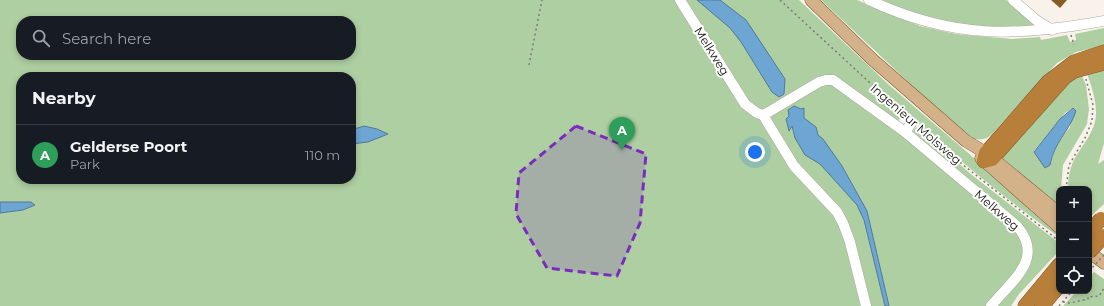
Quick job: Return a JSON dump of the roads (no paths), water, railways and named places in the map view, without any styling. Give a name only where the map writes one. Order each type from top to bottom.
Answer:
[{"type":"highway","points":[[987,158],[1048,82],[1074,62],[1104,52]]},
{"type":"highway","points":[[987,158],[1065,77],[1074,71],[1104,63]]},
{"type":"highway","points":[[1092,229],[1102,217]]},
{"type":"highway","points":[[1092,249],[1104,236]]},
{"type":"highway","points":[[1025,306],[1056,269]]},
{"type":"highway","points":[[1042,306],[1056,290]]},
{"type":"main road","name":"Ingenieur Molsweg","points":[[811,0],[874,60],[966,141],[1056,211]]},
{"type":"main road","name":"Ingenieur Molsweg","points":[[987,158],[1056,224]]},
{"type":"main road","points":[[1092,239],[1104,249]]},
{"type":"main road","points":[[1092,254],[1104,263]]},
{"type":"street","name":"Melkweg","points":[[680,0],[745,104],[757,113],[763,115],[794,166],[837,212],[850,242],[866,306]]},
{"type":"street","points":[[869,0],[897,13],[956,29],[1014,33],[1052,30],[1104,21]]},
{"type":"street","points":[[1012,0],[1036,20],[1052,30]]},
{"type":"street","name":"Melkweg","points":[[763,115],[818,82],[833,80],[905,132],[1011,220],[1026,239],[1029,249],[1028,260],[991,306]]},
{"type":"street","points":[[905,132],[912,122]]},
{"type":"water","points":[[697,0],[720,0],[746,20],[785,79],[784,94],[779,97],[772,92],[741,42],[730,28]]},
{"type":"water","points":[[794,106],[801,109],[804,108],[804,118],[816,127],[818,135],[823,139],[842,166],[867,211],[889,306],[885,306],[864,220],[857,205],[820,164],[805,155],[795,138],[792,126],[789,131],[786,119],[789,116],[788,110]]},
{"type":"water","points":[[1073,108],[1076,111],[1070,125],[1058,143],[1050,165],[1045,168],[1034,152],[1060,119]]},
{"type":"water","points":[[364,126],[377,129],[388,134],[368,142],[356,143],[356,128]]},
{"type":"water","points":[[0,202],[31,202],[35,205],[23,210],[0,213]]},
{"type":"place","name":"Gelderse Poort","points":[[622,150]]}]
